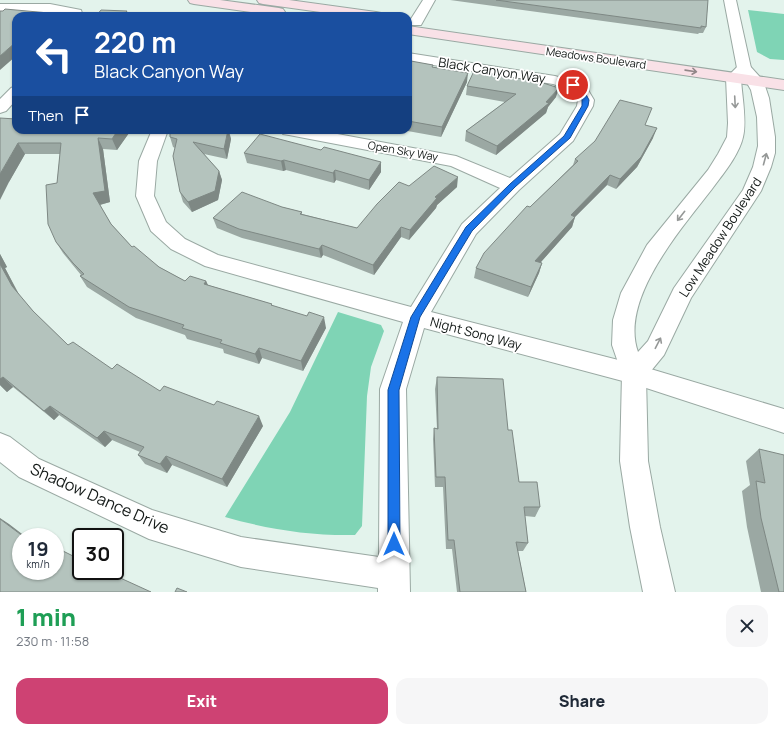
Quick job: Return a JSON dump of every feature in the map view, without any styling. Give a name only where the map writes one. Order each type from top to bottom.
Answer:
[{"type":"main road","points":[[194,0],[278,12]]},
{"type":"main road","points":[[263,0],[348,12]]},
{"type":"main road","name":"Meadows Boulevard","points":[[412,24],[744,76],[784,84]]},
{"type":"main road","name":"Meadows Boulevard","points":[[744,76],[784,73]]},
{"type":"street","points":[[412,23],[429,0]]},
{"type":"street","name":"Low Meadow Boulevard","points":[[659,592],[645,527],[634,461],[634,374],[624,345],[624,320],[632,293],[654,250],[714,174],[727,154],[734,137],[744,76],[730,0]]},
{"type":"street","points":[[0,8],[64,9],[73,12]]},
{"type":"street","name":"Black Canyon Way","points":[[394,584],[393,390],[416,317],[469,229],[512,186],[567,137],[585,106],[586,100],[580,88],[554,80],[412,58]]},
{"type":"street","name":"Low Meadow Boulevard","points":[[634,374],[656,348],[682,294],[752,191],[761,172],[767,152],[767,131],[760,93],[744,76]]},
{"type":"street","points":[[0,108],[12,96]]},
{"type":"street","points":[[0,112],[12,112]]},
{"type":"street","name":"Night Song Way","points":[[158,134],[148,161],[145,196],[158,226],[178,244],[212,261],[416,317],[634,374],[784,421]]},
{"type":"street","name":"Open Sky Way","points":[[311,134],[456,161],[512,186]]},
{"type":"street","name":"Shadow Dance Drive","points":[[0,446],[29,468],[149,524],[241,552],[394,584]]},
{"type":"green space","points":[[748,10],[784,14],[784,60],[770,59],[757,52]]},
{"type":"green space","points":[[338,312],[381,325],[384,331],[371,367],[367,396],[362,526],[355,535],[306,533],[257,525],[225,517],[290,412]]},
{"type":"building","points":[[496,0],[708,0],[706,27],[701,26],[701,28]]},
{"type":"building","points":[[5,9],[38,12],[12,12],[12,46],[0,56],[0,11]]},
{"type":"building","points":[[101,10],[127,11],[126,12],[99,12]]},
{"type":"building","points":[[412,61],[433,65],[432,67],[468,73],[442,127],[412,122]]},
{"type":"building","points":[[474,71],[522,79],[524,77],[559,88],[546,102],[549,103],[497,146],[466,131],[516,94],[467,86]]},
{"type":"building","points":[[620,100],[652,108],[645,125],[657,128],[641,157],[620,179],[610,175],[571,215],[575,217],[535,261],[542,263],[531,287],[476,268],[484,253],[527,206],[530,207],[578,161],[575,159],[595,141]]},
{"type":"building","points":[[0,118],[12,119],[12,134],[115,134],[112,139],[98,138],[105,191],[93,193],[111,224],[132,247],[134,246],[159,267],[185,281],[190,276],[206,281],[204,284],[272,304],[271,305],[307,316],[309,312],[324,317],[301,361],[259,348],[255,354],[220,343],[222,340],[182,328],[184,325],[129,307],[80,276],[84,274],[56,242],[48,224],[46,185],[57,183],[61,143],[18,143],[0,174]]},
{"type":"building","points":[[170,134],[227,134],[224,149],[193,142],[219,171],[215,191],[188,202],[180,192],[173,156],[177,139],[170,137]]},
{"type":"building","points":[[260,134],[321,150],[324,147],[381,162],[369,180],[335,170],[333,173],[284,160],[281,161],[244,153]]},
{"type":"building","points":[[434,166],[458,177],[435,197],[437,198],[410,230],[401,227],[373,265],[322,245],[319,249],[239,229],[213,218],[242,192],[282,207],[302,212],[300,214],[357,228],[377,204],[399,182],[409,186]]},
{"type":"building","points":[[0,264],[12,286],[33,311],[68,345],[73,342],[112,369],[117,364],[160,391],[164,386],[214,405],[217,401],[259,416],[222,479],[166,456],[160,464],[138,455],[144,447],[104,431],[97,438],[50,406],[44,411],[3,377],[0,379]]},
{"type":"building","points":[[437,377],[503,379],[508,430],[512,430],[519,482],[537,482],[540,507],[524,507],[528,543],[516,542],[526,592],[460,592],[454,540],[448,540],[445,477],[436,477],[434,428],[438,429]]},
{"type":"building","points":[[759,449],[784,455],[784,592],[779,592],[761,518],[756,481],[765,483]]},
{"type":"building","points":[[0,519],[12,528],[12,580],[64,580],[64,552],[72,556],[72,580],[124,580],[151,592],[0,592]]},
{"type":"building","points":[[177,588],[187,592],[175,592]]},
{"type":"route","points":[[394,544],[393,390],[416,317],[469,229],[512,186],[567,137],[585,106],[586,100],[580,88],[573,85]]}]
